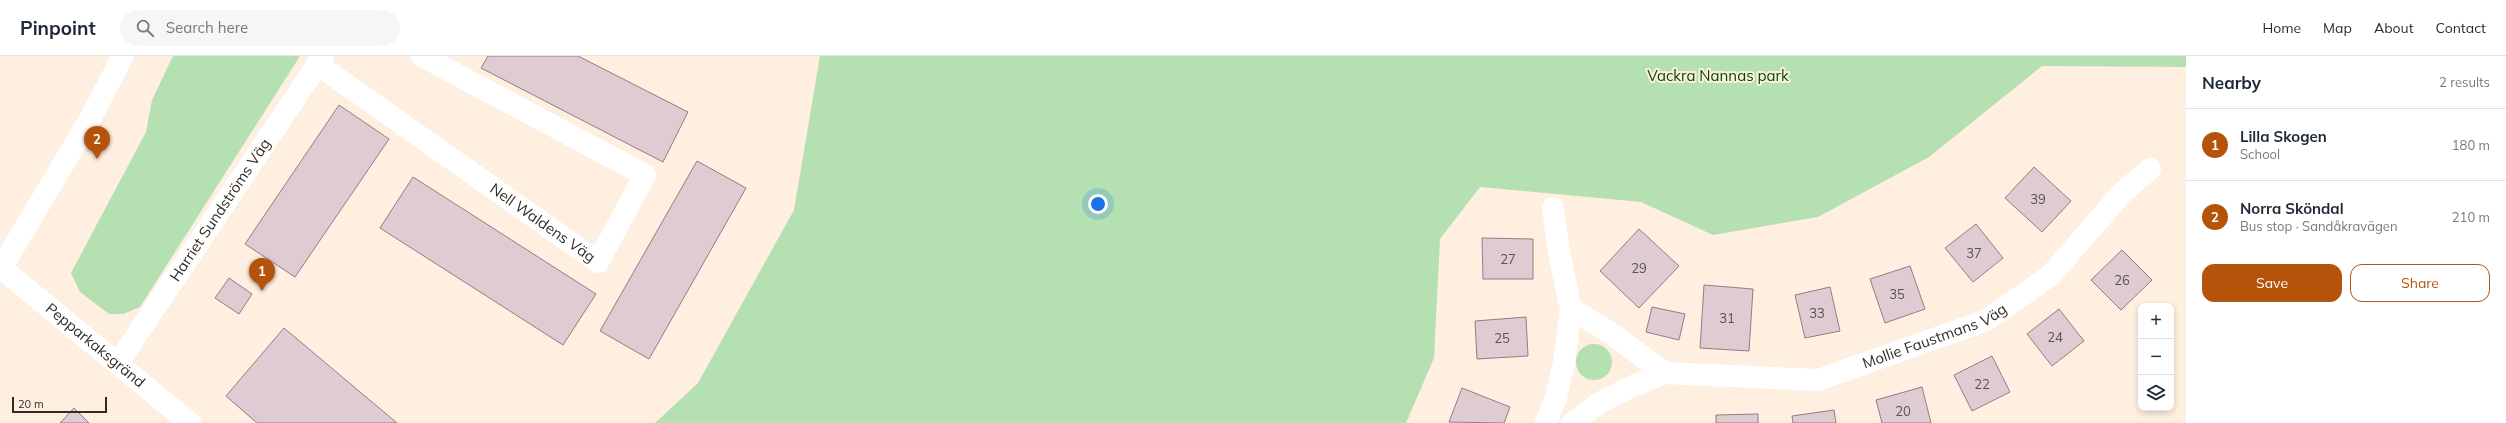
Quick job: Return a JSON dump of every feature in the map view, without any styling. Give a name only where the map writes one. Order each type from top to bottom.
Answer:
[{"type":"street","points":[[1,269],[89,121],[123,56]]},
{"type":"street","name":"Nell Waldens Väg","points":[[320,60],[598,262],[645,175],[422,56]]},
{"type":"street","name":"Harriet Sundströms Väg","points":[[118,363],[320,60]]},
{"type":"street","name":"Mollie Faustmans Väg","points":[[1572,423],[1599,403],[1666,373],[1818,380],[1987,320],[2051,275],[2122,193],[2150,169]]},
{"type":"street","points":[[1546,423],[1556,398],[1564,363],[1571,309],[1559,253],[1553,208]]},
{"type":"street","name":"Pepparkaksgränd","points":[[1,269],[190,423]]},
{"type":"street","points":[[1571,309],[1609,332],[1666,373]]},
{"type":"green space","points":[[173,56],[300,56],[140,307],[123,314],[109,314],[80,292],[71,273],[146,132],[152,100]]},
{"type":"green space","name":"Vackra Nannas park","points":[[820,56],[2186,56],[2186,67],[2042,66],[1929,157],[1818,217],[1713,235],[1641,202],[1480,187],[1440,239],[1434,358],[1406,423],[655,423],[698,383],[794,210]]},
{"type":"green space","points":[[1594,344],[1607,349],[1612,362],[1607,375],[1594,380],[1581,375],[1576,362],[1581,349]]},
{"type":"building","points":[[488,56],[578,56],[688,112],[663,162],[481,68]]},
{"type":"building","points":[[339,105],[389,139],[295,277],[245,244]]},
{"type":"building","points":[[697,161],[746,188],[649,359],[600,331]]},
{"type":"building","points":[[2034,167],[2071,201],[2042,232],[2005,198]]},
{"type":"building","points":[[413,177],[596,294],[563,345],[380,228]]},
{"type":"building","points":[[1976,224],[2003,258],[1973,282],[1945,248]]},
{"type":"building","points":[[1639,229],[1679,266],[1639,308],[1600,271]]},
{"type":"building","points":[[1482,238],[1533,239],[1533,279],[1483,279]]},
{"type":"building","points":[[2122,250],[2152,280],[2121,310],[2091,280]]},
{"type":"building","points":[[1910,266],[1925,309],[1885,323],[1870,279]]},
{"type":"building","points":[[229,278],[252,294],[239,314],[215,298]]},
{"type":"building","points":[[1704,285],[1753,289],[1749,351],[1700,348]]},
{"type":"building","points":[[1830,287],[1840,331],[1805,338],[1795,295]]},
{"type":"building","points":[[1652,307],[1685,314],[1679,340],[1646,332]]},
{"type":"building","points":[[2059,309],[2084,341],[2052,366],[2027,334]]},
{"type":"building","points":[[1526,317],[1528,356],[1477,359],[1475,321]]},
{"type":"building","points":[[284,328],[397,423],[257,423],[226,396]]},
{"type":"building","points":[[1992,356],[2010,392],[1972,411],[1954,375]]},
{"type":"building","points":[[1922,387],[1931,423],[1882,423],[1876,400]]},
{"type":"building","points":[[1462,388],[1510,407],[1504,423],[1449,422]]},
{"type":"building","points":[[74,408],[89,423],[60,423]]},
{"type":"building","points":[[1834,410],[1836,423],[1793,423],[1792,416]]},
{"type":"building","points":[[1758,414],[1758,423],[1716,423],[1716,415]]},
{"type":"place","name":"Norra Sköndal","points":[[97,159]]},
{"type":"place","name":"Lilla Skogen","points":[[262,291]]}]
